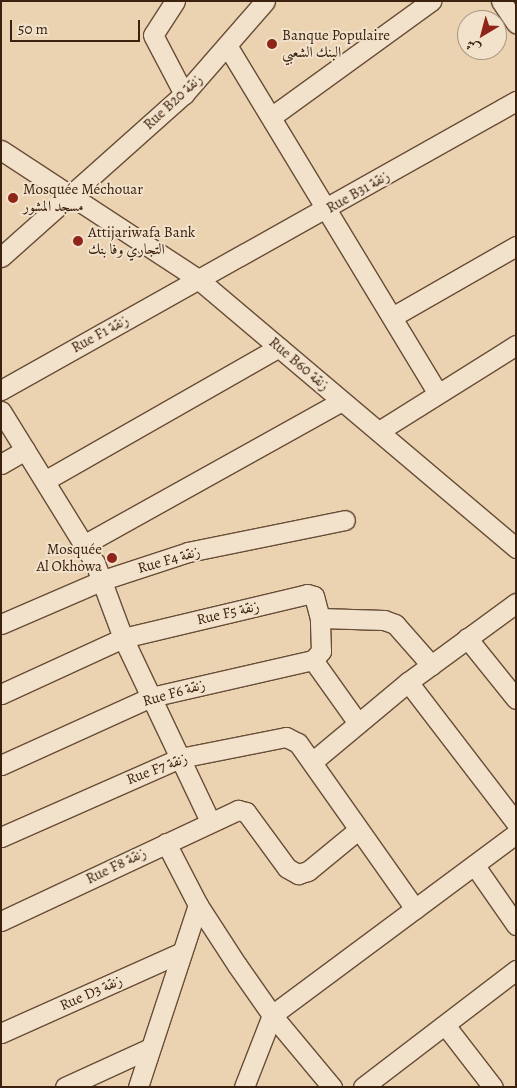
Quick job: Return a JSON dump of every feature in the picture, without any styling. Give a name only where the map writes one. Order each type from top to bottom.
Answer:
[{"type":"street","points":[[175,1],[153,35],[184,94]]},
{"type":"street","name":"Rue B20 زنقة","points":[[1,257],[184,94],[228,47],[266,1]]},
{"type":"street","points":[[271,117],[430,1]]},
{"type":"street","points":[[501,1],[516,23]]},
{"type":"street","points":[[228,47],[437,392]]},
{"type":"street","name":"Rue B31 زنقة","points":[[198,279],[327,210],[516,101]]},
{"type":"street","name":"Rue B60 زنقة","points":[[1,150],[198,279],[516,548]]},
{"type":"street","points":[[392,318],[516,246]]},
{"type":"street","name":"Rue F1 زنقة","points":[[1,390],[198,279]]},
{"type":"street","points":[[378,431],[437,392],[516,345]]},
{"type":"street","points":[[46,480],[278,347]]},
{"type":"street","points":[[85,544],[342,401]]},
{"type":"street","points":[[1,411],[85,544],[102,580],[123,638],[210,821]]},
{"type":"street","points":[[1,464],[25,450]]},
{"type":"street","name":"Rue F4 زنقة","points":[[1,624],[102,580],[188,552],[345,520]]},
{"type":"street","name":"Rue F5 زنقة","points":[[1,694],[123,638],[307,594],[314,596],[320,618]]},
{"type":"street","points":[[312,762],[408,682],[516,603]]},
{"type":"street","points":[[358,723],[313,660],[321,651],[320,618],[391,622],[431,665]]},
{"type":"street","points":[[467,638],[516,699]]},
{"type":"street","name":"Rue F6 زنقة","points":[[1,765],[151,697],[313,660]]},
{"type":"street","points":[[408,682],[516,823]]},
{"type":"street","name":"Rue F7 زنقة","points":[[1,837],[180,758],[286,737],[298,743],[415,909]]},
{"type":"street","name":"Rue F8 زنقة","points":[[1,922],[210,821],[232,813],[246,812],[287,868],[298,874],[308,871],[358,830]]},
{"type":"street","points":[[244,1087],[272,1015],[516,834]]},
{"type":"street","points":[[166,843],[198,905],[272,1015],[332,1087]]},
{"type":"street","points":[[475,866],[516,925]]},
{"type":"street","points":[[138,1087],[198,905]]},
{"type":"street","name":"Rue D3 زنقة","points":[[1,1033],[182,952]]},
{"type":"street","points":[[363,1087],[516,970]]},
{"type":"street","points":[[445,1025],[493,1087]]},
{"type":"street","points":[[65,1087],[150,1048]]},
{"type":"place","name":"Banque Populaire البنك الشعبي","points":[[272,44]]},
{"type":"place","name":"Mosquée Méchouar مسجد المشور","points":[[13,198]]},
{"type":"place","name":"Attijariwafa Bank التجاري وفا بنك","points":[[78,241]]},
{"type":"place","name":"Mosquée Al Okhowa","points":[[112,558]]}]
